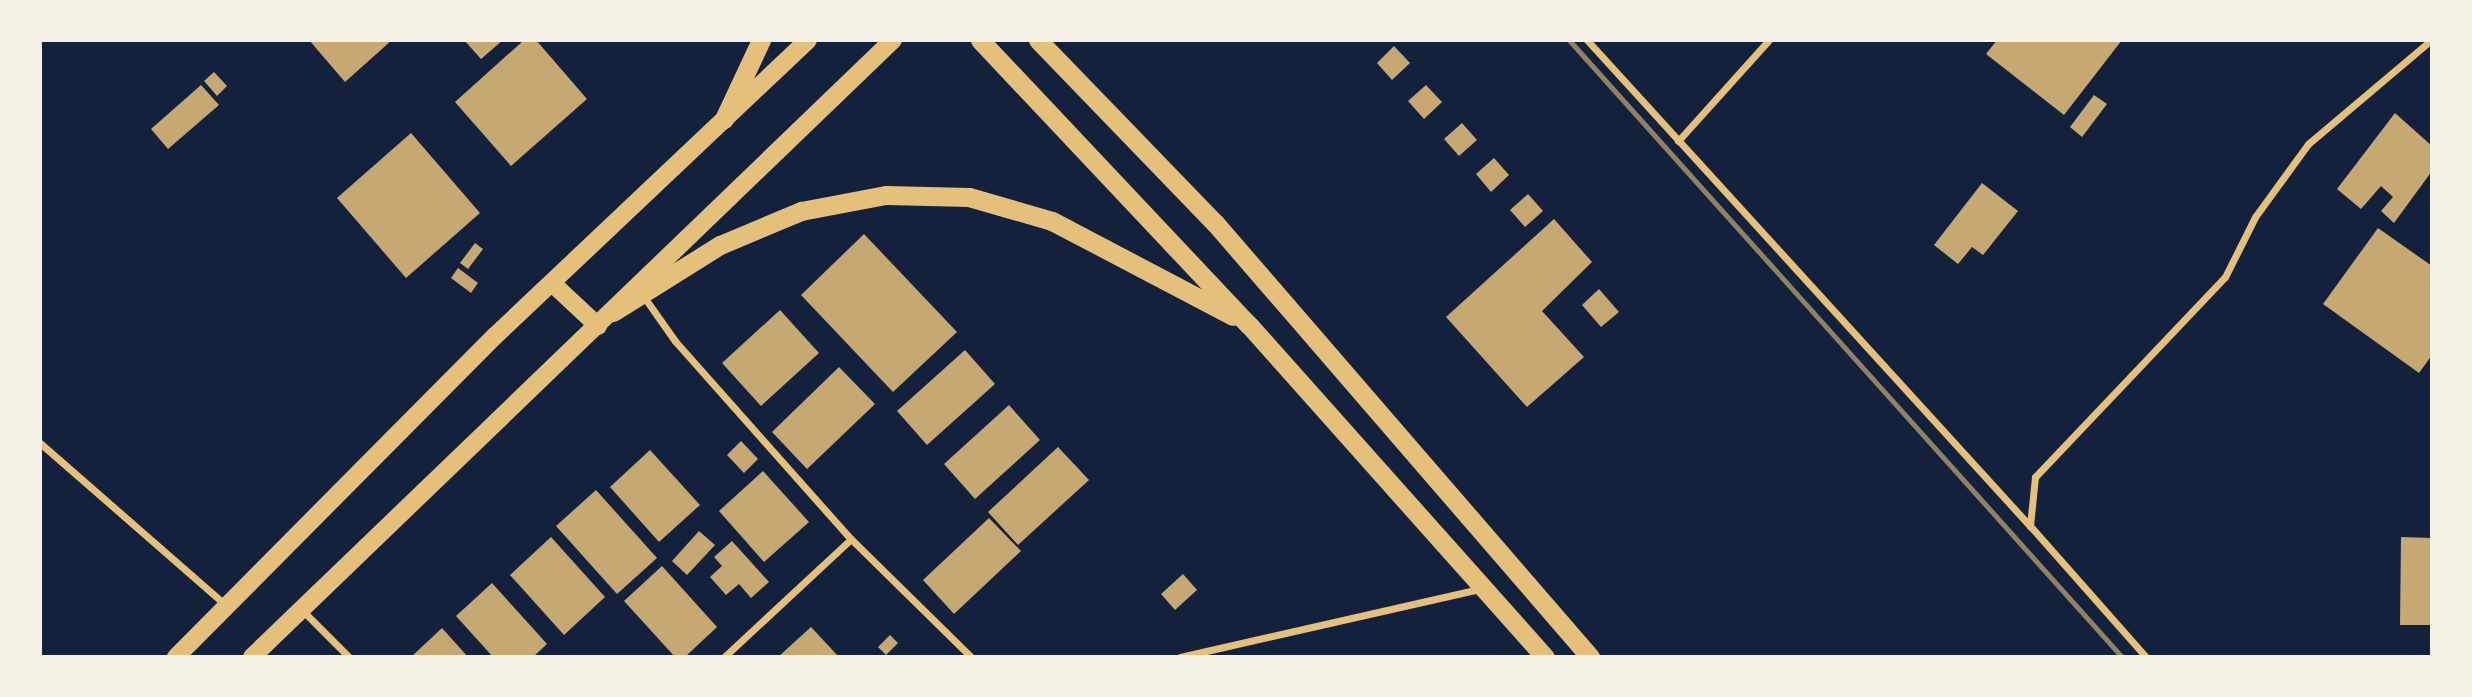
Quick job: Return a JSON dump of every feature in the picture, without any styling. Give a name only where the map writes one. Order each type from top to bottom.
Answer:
[{"type":"highway","points":[[724,119],[761,40]]},
{"type":"highway","points":[[980,40],[1249,325],[1545,657]]},
{"type":"highway","points":[[1038,40],[1215,223],[1591,657]]},
{"type":"highway","points":[[613,312],[644,297],[720,245],[801,211],[886,195],[969,197],[1052,221],[1249,325]]},
{"type":"main road","points":[[176,657],[552,283],[808,40]]},
{"type":"main road","points":[[252,657],[893,40]]},
{"type":"main road","points":[[552,283],[598,326]]},
{"type":"street","points":[[1587,40],[2146,657]]},
{"type":"street","points":[[1678,141],[1769,40]]},
{"type":"street","points":[[2030,526],[2031,491],[2042,464],[2225,277],[2255,216],[2308,144],[2431,40]]},
{"type":"street","points":[[644,297],[675,341],[851,539],[971,657]]},
{"type":"street","points":[[40,443],[227,606]]},
{"type":"street","points":[[724,657],[851,539]]},
{"type":"street","points":[[1180,657],[1485,587]]},
{"type":"street","points":[[301,609],[349,657]]},
{"type":"building","points":[[309,40],[392,40],[345,82]]},
{"type":"building","points":[[464,40],[503,40],[481,59]]},
{"type":"building","points":[[524,40],[536,40],[587,99],[511,166],[455,102]]},
{"type":"building","points":[[1997,40],[2122,40],[2064,115],[1986,54]]},
{"type":"building","points":[[1394,46],[1410,63],[1392,80],[1377,63]]},
{"type":"building","points":[[214,72],[227,86],[217,96],[204,81]]},
{"type":"building","points":[[201,85],[219,105],[168,149],[151,129]]},
{"type":"building","points":[[1426,85],[1442,102],[1424,119],[1408,101]]},
{"type":"building","points":[[2094,95],[2107,104],[2082,137],[2070,127]]},
{"type":"building","points":[[2395,113],[2432,146],[2432,171],[2394,223],[2381,211],[2393,197],[2381,186],[2361,209],[2337,189]]},
{"type":"building","points":[[1462,123],[1477,140],[1459,156],[1444,139]]},
{"type":"building","points":[[411,133],[480,213],[406,278],[337,198]]},
{"type":"building","points":[[1494,158],[1509,175],[1491,192],[1476,174]]},
{"type":"building","points":[[1982,183],[2018,211],[1983,255],[1972,247],[1958,264],[1934,245]]},
{"type":"building","points":[[1528,194],[1543,211],[1525,227],[1510,210]]},
{"type":"building","points":[[1554,219],[1592,262],[1542,311],[1584,357],[1527,407],[1446,317]]},
{"type":"building","points":[[2378,228],[2432,266],[2432,355],[2419,373],[2323,304]]},
{"type":"building","points":[[864,234],[957,332],[893,392],[801,295]]},
{"type":"building","points":[[475,243],[483,249],[468,269],[460,263]]},
{"type":"building","points":[[458,268],[478,283],[471,293],[451,278]]},
{"type":"building","points":[[1599,289],[1619,312],[1601,327],[1582,305]]},
{"type":"building","points":[[780,310],[819,353],[761,406],[722,363]]},
{"type":"building","points":[[965,350],[995,384],[927,445],[897,411]]},
{"type":"building","points":[[839,367],[875,404],[807,469],[772,432]]},
{"type":"building","points":[[1009,405],[1040,440],[975,499],[944,464]]},
{"type":"building","points":[[741,441],[758,459],[744,473],[727,455]]},
{"type":"building","points":[[1058,447],[1089,480],[1018,545],[988,512]]},
{"type":"building","points":[[650,450],[700,505],[659,542],[610,487]]},
{"type":"building","points":[[763,471],[809,522],[764,562],[719,511]]},
{"type":"building","points":[[596,490],[657,558],[617,594],[556,526]]},
{"type":"building","points":[[989,518],[1021,551],[954,614],[923,580]]},
{"type":"building","points":[[699,531],[715,545],[687,575],[672,561]]},
{"type":"building","points":[[551,537],[605,597],[564,635],[510,575]]},
{"type":"building","points":[[2401,537],[2432,538],[2432,625],[2400,625]]},
{"type":"building","points":[[732,541],[769,582],[751,598],[739,584],[726,595],[710,577],[722,566],[714,557]]},
{"type":"building","points":[[662,566],[717,627],[685,657],[675,657],[624,601]]},
{"type":"building","points":[[1183,574],[1197,590],[1175,610],[1161,594]]},
{"type":"building","points":[[492,583],[547,644],[533,657],[493,657],[456,616]]},
{"type":"building","points":[[811,627],[839,657],[778,657]]},
{"type":"building","points":[[442,628],[468,657],[411,657]]},
{"type":"building","points":[[890,635],[898,643],[886,655],[878,647]]},
{"type":"railway","points":[[1569,40],[2122,657]]}]
